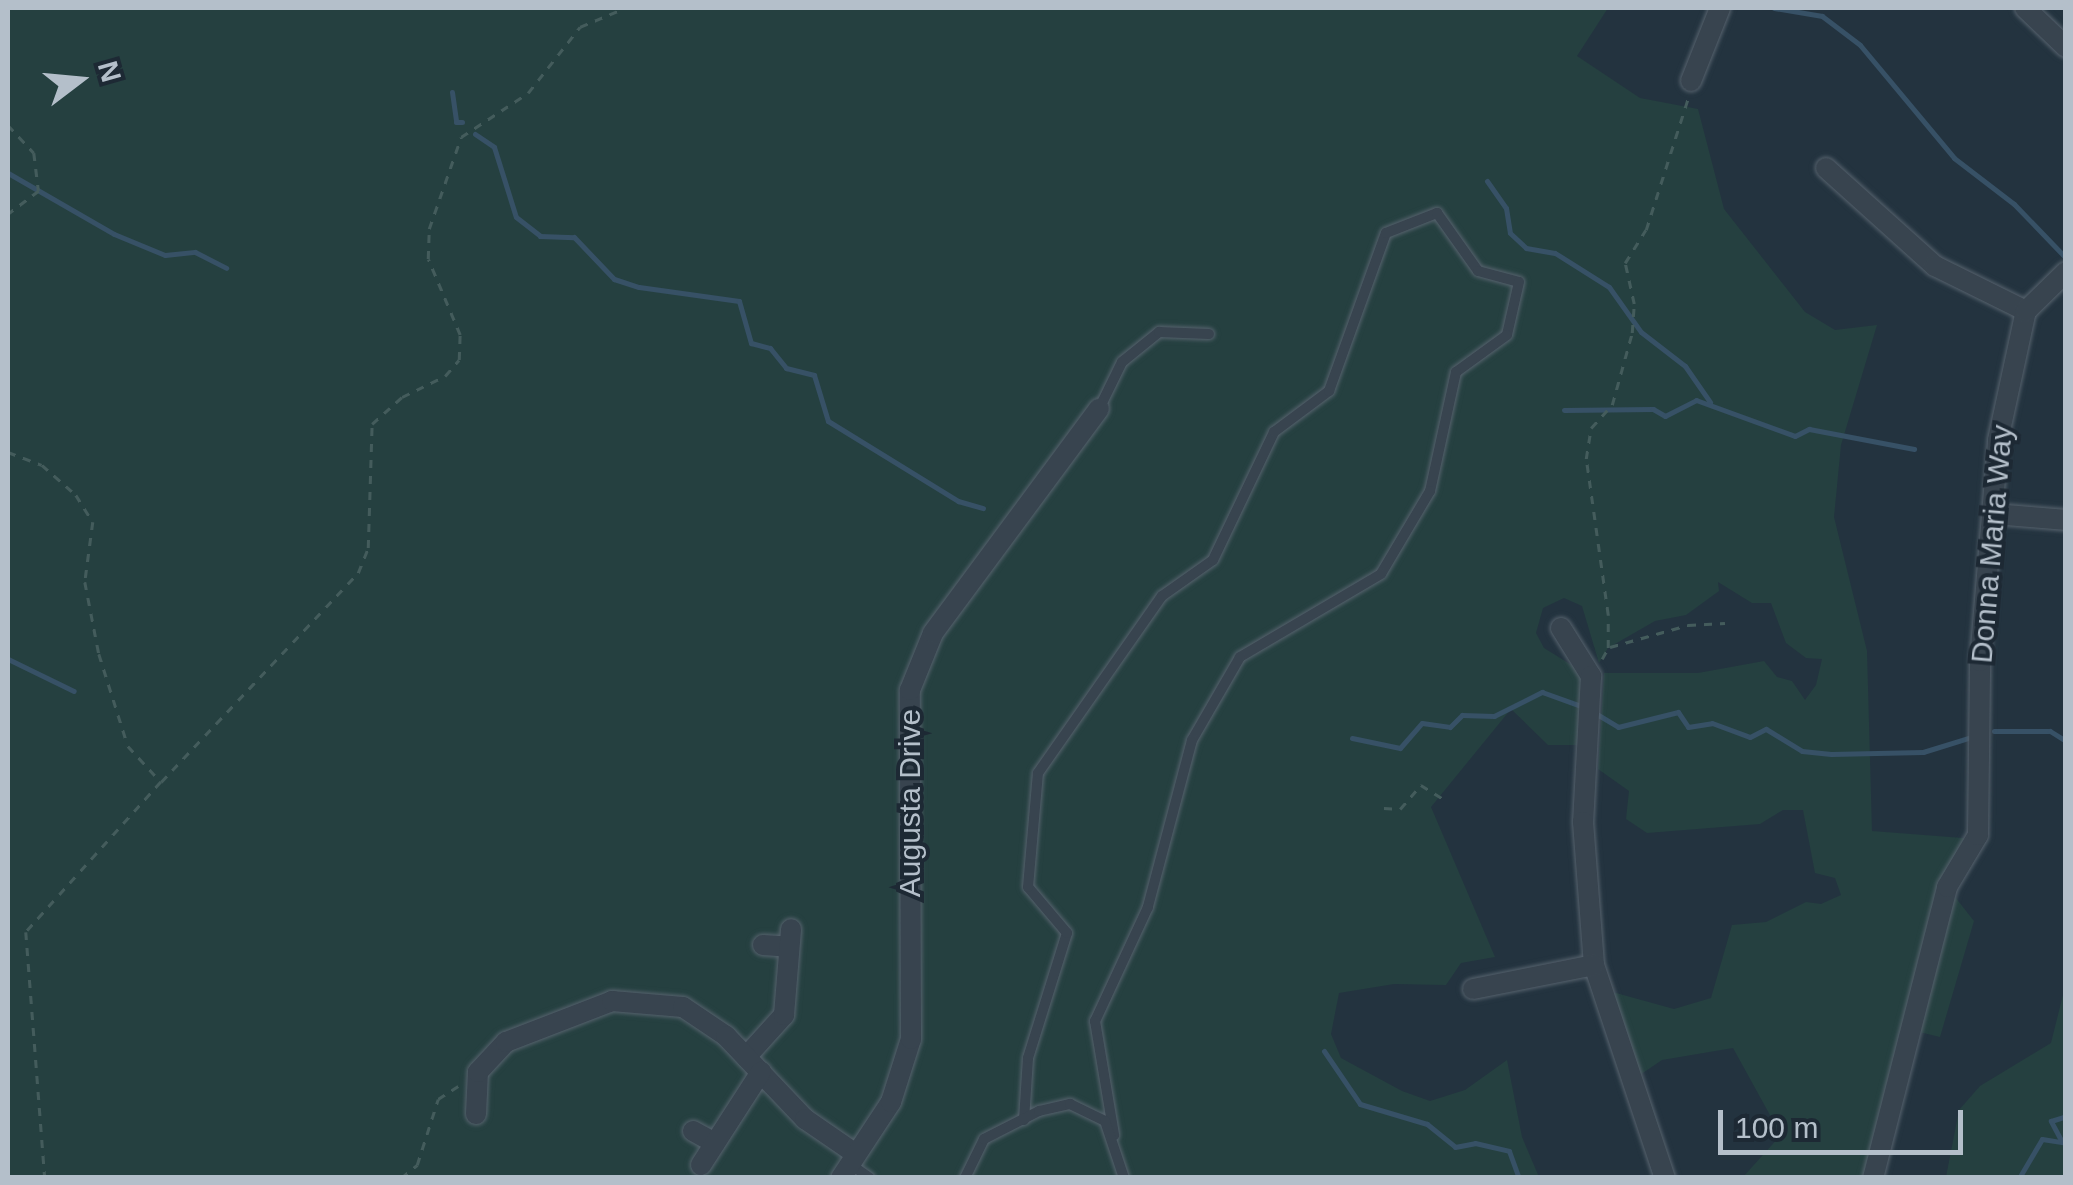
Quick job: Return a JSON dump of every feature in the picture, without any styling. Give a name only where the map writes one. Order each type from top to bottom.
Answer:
[{"type":"street","points":[[1691,82],[1720,8]]},
{"type":"street","points":[[2025,8],[2066,47]]},
{"type":"street","points":[[1826,168],[1935,266],[2026,311],[2066,272]]},
{"type":"street","name":"Donna Maria Way","points":[[1873,1178],[1947,887],[1978,835],[1980,661],[1995,514],[1998,440],[2026,311]]},
{"type":"street","name":"Augusta Drive","points":[[849,1165],[891,1102],[911,1038],[910,690],[933,633],[1100,409]]},
{"type":"street","points":[[1995,514],[2066,520]]},
{"type":"street","points":[[1561,628],[1590,679],[1583,822],[1594,965],[1664,1178]]},
{"type":"street","points":[[701,1164],[784,1015],[790,938],[763,945]]},
{"type":"street","points":[[1474,989],[1594,965]]},
{"type":"street","points":[[476,1114],[478,1072],[506,1042],[612,1001],[683,1007],[754,1064],[849,1165]]},
{"type":"street","points":[[693,1131],[715,1142]]},
{"type":"lane","points":[[1024,1120],[1028,1058],[1067,933],[1028,887],[1038,772],[1162,596],[1213,560],[1274,432],[1329,391],[1386,233],[1438,213],[1478,270],[1520,282],[1508,335],[1456,372],[1430,491],[1380,574],[1240,656],[1192,740],[1148,908],[1094,1021],[1124,1178]]},
{"type":"lane","points":[[1100,409],[1122,362],[1160,332],[1209,334]]},
{"type":"lane","points":[[964,1178],[984,1140],[1024,1120],[1070,1104],[1095,1113],[1114,1135]]},
{"type":"lane","points":[[849,1165],[870,1178]]},
{"type":"path","points":[[45,1178],[26,932],[358,573],[368,548],[372,424],[402,397],[445,376],[459,360],[460,335],[428,259],[429,229],[461,137],[528,93],[580,27],[626,8]]},
{"type":"path","points":[[1590,679],[1608,648],[1596,500],[1586,459],[1592,428],[1612,405],[1632,333],[1634,304],[1625,263],[1646,230],[1691,82]]},
{"type":"path","points":[[8,125],[34,153],[39,191],[8,214]]},
{"type":"path","points":[[8,452],[42,465],[76,495],[93,522],[85,582],[99,654],[128,746],[161,782]]},
{"type":"path","points":[[1608,648],[1688,626],[1725,623]]},
{"type":"path","points":[[1384,808],[1400,810],[1421,785],[1443,800]]},
{"type":"path","points":[[401,1178],[416,1165],[438,1099],[478,1072]]},
{"type":"green space","points":[[8,8],[1608,8],[1577,56],[1640,98],[1698,109],[1724,209],[1805,312],[1835,330],[1877,325],[1841,445],[1834,517],[1867,651],[1872,831],[1976,839],[1947,887],[1974,921],[1940,1037],[1915,1031],[1872,1177],[1743,1177],[1781,1135],[1733,1048],[1662,1060],[1634,1079],[1601,997],[1616,993],[1674,1009],[1711,998],[1732,925],[1766,922],[1806,902],[1821,904],[1841,895],[1835,878],[1815,873],[1803,810],[1783,810],[1760,824],[1647,833],[1626,819],[1629,791],[1598,769],[1604,673],[1698,673],[1764,661],[1777,677],[1792,681],[1805,700],[1816,685],[1822,659],[1806,658],[1786,643],[1771,603],[1752,603],[1718,582],[1719,591],[1686,615],[1655,621],[1608,648],[1599,663],[1582,606],[1564,598],[1543,608],[1536,633],[1544,648],[1583,672],[1579,745],[1548,745],[1511,709],[1431,807],[1495,957],[1461,963],[1446,985],[1394,984],[1339,993],[1331,1034],[1341,1058],[1402,1091],[1430,1101],[1465,1090],[1507,1060],[1522,1137],[1539,1177],[8,1177]]},
{"type":"green space","points":[[2065,987],[2065,1177],[1946,1177],[1959,1110],[1980,1086],[2051,1043]]},
{"type":"waterway","points":[[1774,8],[1822,16],[1860,45],[1954,158],[2014,204],[2066,258]]},
{"type":"waterway","points":[[452,92],[456,122],[462,122]]},
{"type":"waterway","points":[[475,134],[494,147],[516,217],[540,236],[574,237],[614,279],[639,287],[739,301],[751,343],[770,348],[786,368],[814,375],[828,421],[958,501],[983,508]]},
{"type":"waterway","points":[[8,173],[114,234],[165,255],[195,252],[226,268]]},
{"type":"waterway","points":[[1487,181],[1506,208],[1510,233],[1526,248],[1555,253],[1609,287],[1641,332],[1685,366],[1710,402]]},
{"type":"waterway","points":[[1564,410],[1653,409],[1665,416],[1696,400],[1795,436],[1809,429],[1914,449]]},
{"type":"waterway","points":[[8,659],[74,691]]},
{"type":"waterway","points":[[1352,738],[1400,748],[1422,723],[1450,727],[1462,715],[1494,716],[1542,692],[1581,706]]},
{"type":"waterway","points":[[1595,713],[1618,727],[1678,712],[1688,727],[1712,723],[1750,737],[1766,729],[1802,751],[1831,754],[1923,752],[1968,738]]},
{"type":"waterway","points":[[1994,731],[2050,731],[2066,741]]},
{"type":"waterway","points":[[1324,1051],[1360,1104],[1427,1124],[1455,1147],[1475,1143],[1509,1151],[1519,1178]]},
{"type":"waterway","points":[[2019,1178],[2042,1139],[2062,1142],[2051,1121],[2066,1116]]}]
